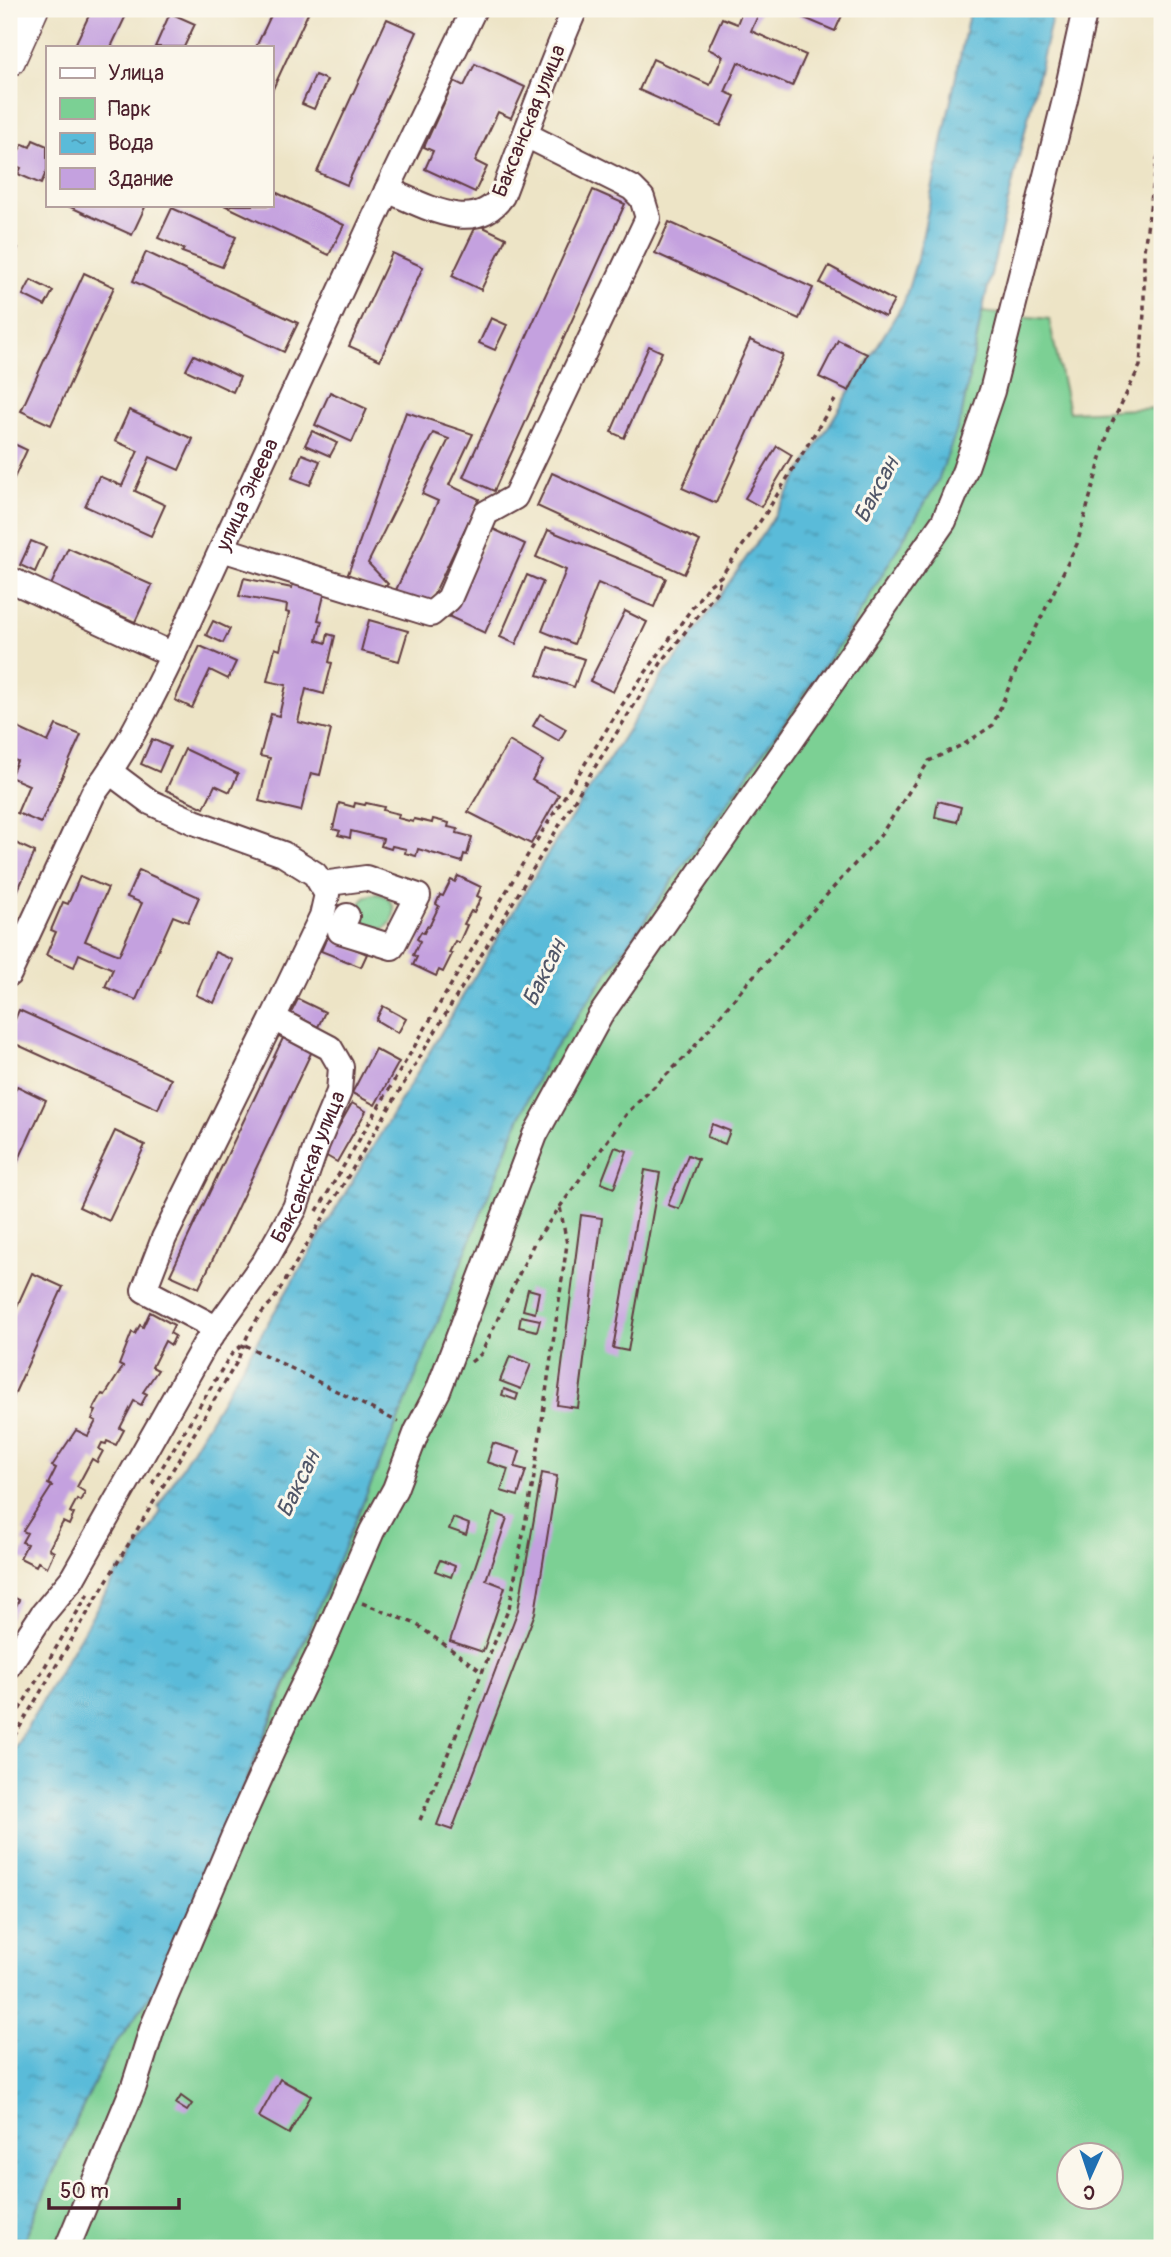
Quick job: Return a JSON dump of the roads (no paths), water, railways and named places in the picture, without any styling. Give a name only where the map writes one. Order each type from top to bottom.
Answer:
[{"type":"main road","points":[[9,59],[32,9]]},
{"type":"street","name":"улица Энеева","points":[[9,974],[93,794],[110,772],[142,717],[173,655],[387,190],[474,9]]},
{"type":"street","name":"Баксанская улица","points":[[387,190],[454,216],[484,213],[496,205],[502,196],[544,81],[575,9]]},
{"type":"street","points":[[67,2248],[134,2086],[158,2014],[235,1833],[372,1531],[395,1489],[417,1431],[438,1391],[535,1135],[600,1016],[944,522],[992,391],[1085,9]]},
{"type":"street","points":[[222,549],[431,614],[449,599],[486,513],[515,497],[648,218],[642,198],[632,188],[526,135]]},
{"type":"street","points":[[9,579],[173,655]]},
{"type":"street","points":[[110,772],[150,802],[194,822],[283,854],[315,874],[327,894],[322,916],[163,1238],[144,1290],[216,1328]]},
{"type":"street","points":[[322,884],[366,878],[418,896],[392,947],[341,931],[347,916]]},
{"type":"street","name":"Баксанская улица","points":[[9,1665],[42,1615],[72,1579],[204,1346],[265,1261],[295,1209],[317,1143],[339,1091],[341,1067],[330,1048],[273,1018]]},
{"type":"water","name":"Баксан","points":[[970,9],[1054,9],[982,312],[961,418],[938,481],[849,630],[545,1062],[519,1119],[400,1416],[283,1690],[213,1863],[159,1984],[108,2054],[68,2138],[21,2248],[9,2248],[9,1758],[120,1568],[126,1570],[161,1511],[158,1507],[547,855],[665,672],[766,529],[904,302],[919,253]]}]
